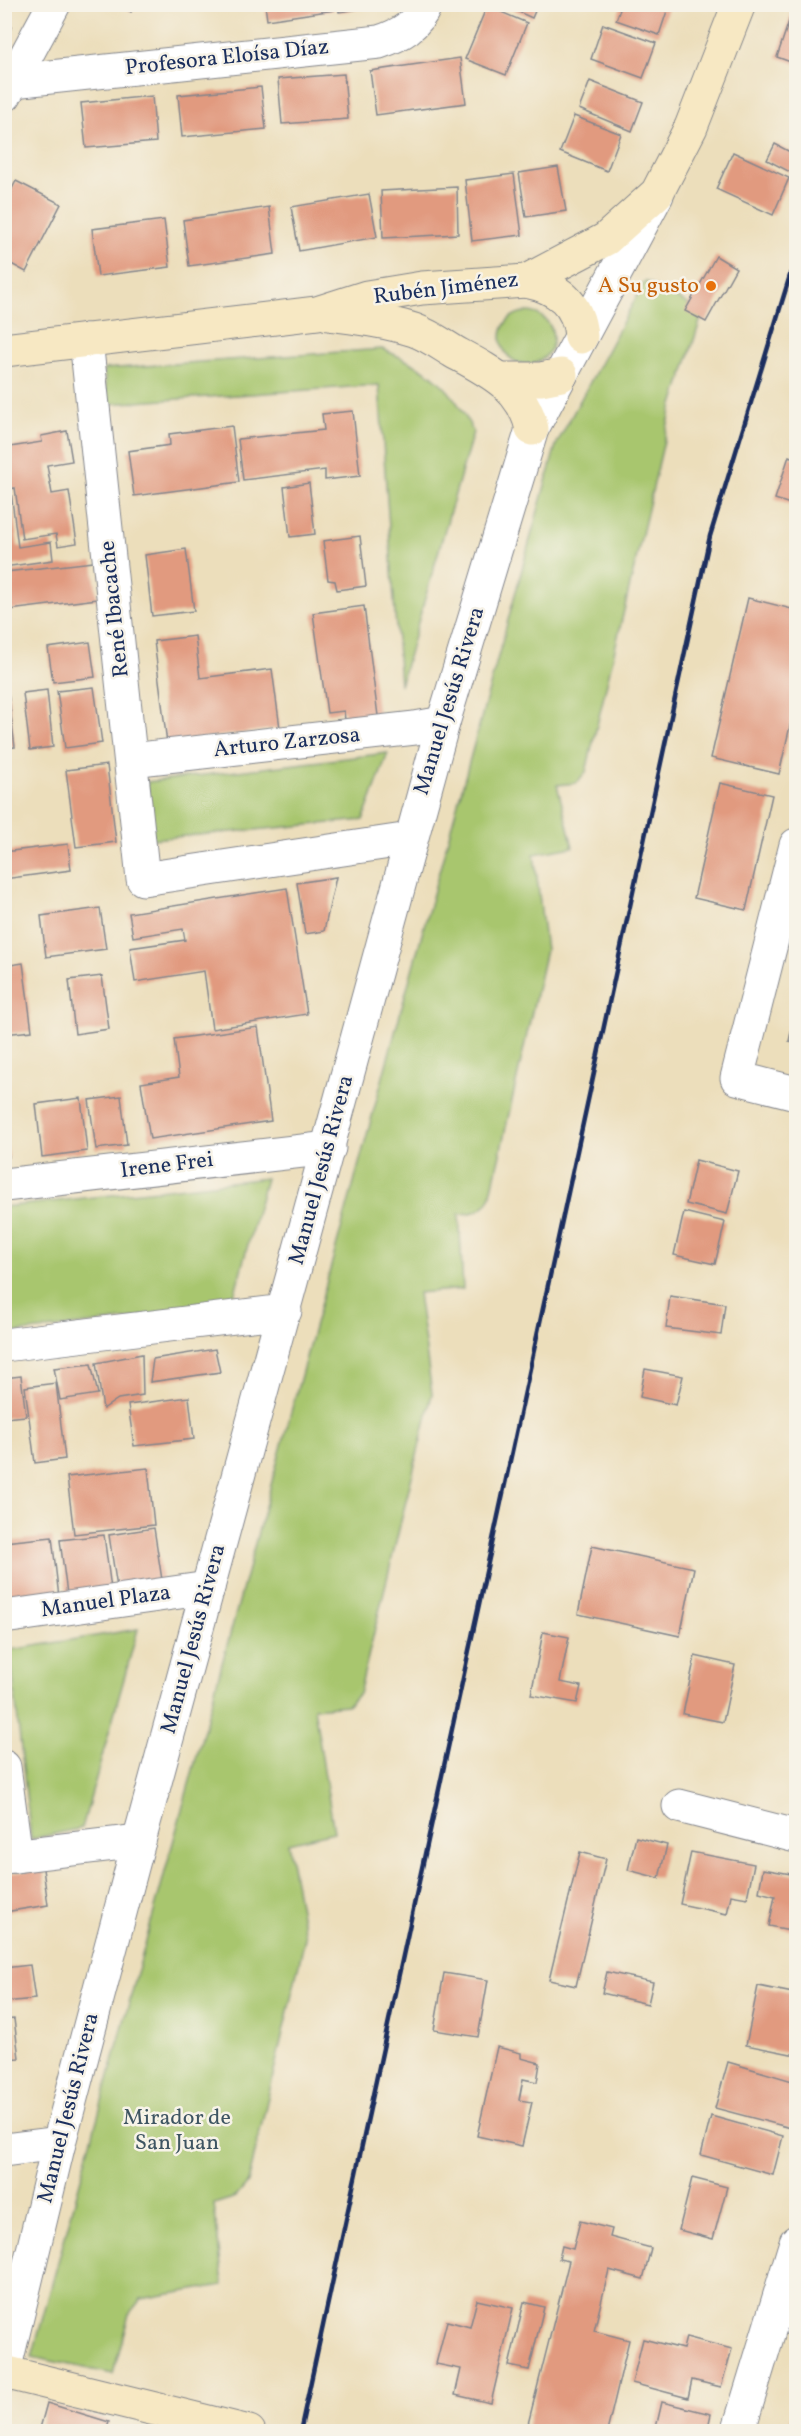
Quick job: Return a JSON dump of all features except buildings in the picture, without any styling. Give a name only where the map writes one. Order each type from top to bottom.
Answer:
[{"type":"main road","name":"Manuel Jesús Rivera","points":[[657,193],[691,127],[739,4]]},
{"type":"main road","name":"Rubén Jiménez","points":[[4,350],[317,313],[367,297],[422,288],[525,281],[606,239],[657,193]]},
{"type":"main road","points":[[525,281],[544,285],[562,295],[574,309],[581,337]]},
{"type":"main road","name":"Rubén Jiménez","points":[[317,313],[377,320],[416,331],[503,379],[522,400],[532,429]]},
{"type":"main road","points":[[503,379],[541,379],[561,375]]},
{"type":"main road","points":[[4,2372],[249,2432]]},
{"type":"street","points":[[9,89],[54,4]]},
{"type":"street","name":"Profesora Eloísa Díaz","points":[[9,89],[379,42],[396,37],[411,27],[426,4]]},
{"type":"street","name":"Manuel Jesús Rivera","points":[[4,2372],[59,2143],[139,1841],[285,1311],[443,723],[532,429],[657,193]]},
{"type":"street","name":"René Ibacache","points":[[86,340],[143,879],[410,839]]},
{"type":"street","name":"Arturo Zarzosa","points":[[131,760],[443,723]]},
{"type":"street","points":[[796,845],[737,1078],[796,1094]]},
{"type":"street","name":"Irene Frei","points":[[4,1185],[329,1148]]},
{"type":"street","points":[[4,1345],[285,1311]]},
{"type":"street","name":"Manuel Plaza","points":[[4,1617],[208,1588]]},
{"type":"street","points":[[4,1767],[10,1856],[139,1841]]},
{"type":"street","points":[[679,1806],[796,1836]]},
{"type":"street","points":[[4,2150],[59,2143]]},
{"type":"street","points":[[738,2432],[796,2242]]},
{"type":"green space","name":"Mirador de San Juan","points":[[645,281],[703,312],[671,411],[586,772],[576,783],[557,785],[573,847],[534,854],[546,950],[490,1198],[477,1211],[459,1214],[463,1289],[418,1293],[432,1394],[359,1694],[347,1705],[314,1708],[334,1832],[288,1843],[305,1938],[248,2183],[236,2197],[214,2204],[223,2285],[141,2299],[129,2314],[113,2374],[32,2357],[556,445]]},
{"type":"green space","points":[[522,312],[532,312],[546,319],[553,338],[546,357],[532,364],[522,364],[512,360],[505,353],[501,343],[501,333],[505,323],[512,316]]},
{"type":"green space","points":[[382,349],[426,371],[437,380],[457,402],[473,432],[400,685],[379,385],[107,404],[104,369]]},
{"type":"green space","points":[[388,753],[363,820],[153,839],[147,782]]},
{"type":"green space","points":[[266,1178],[231,1307],[5,1334],[4,1207]]},
{"type":"green space","points":[[138,1629],[82,1828],[31,1839],[10,1650]]},
{"type":"railway","points":[[300,2432],[710,536],[796,256]]},
{"type":"place","name":"A Su gusto","points":[[711,286]]}]
